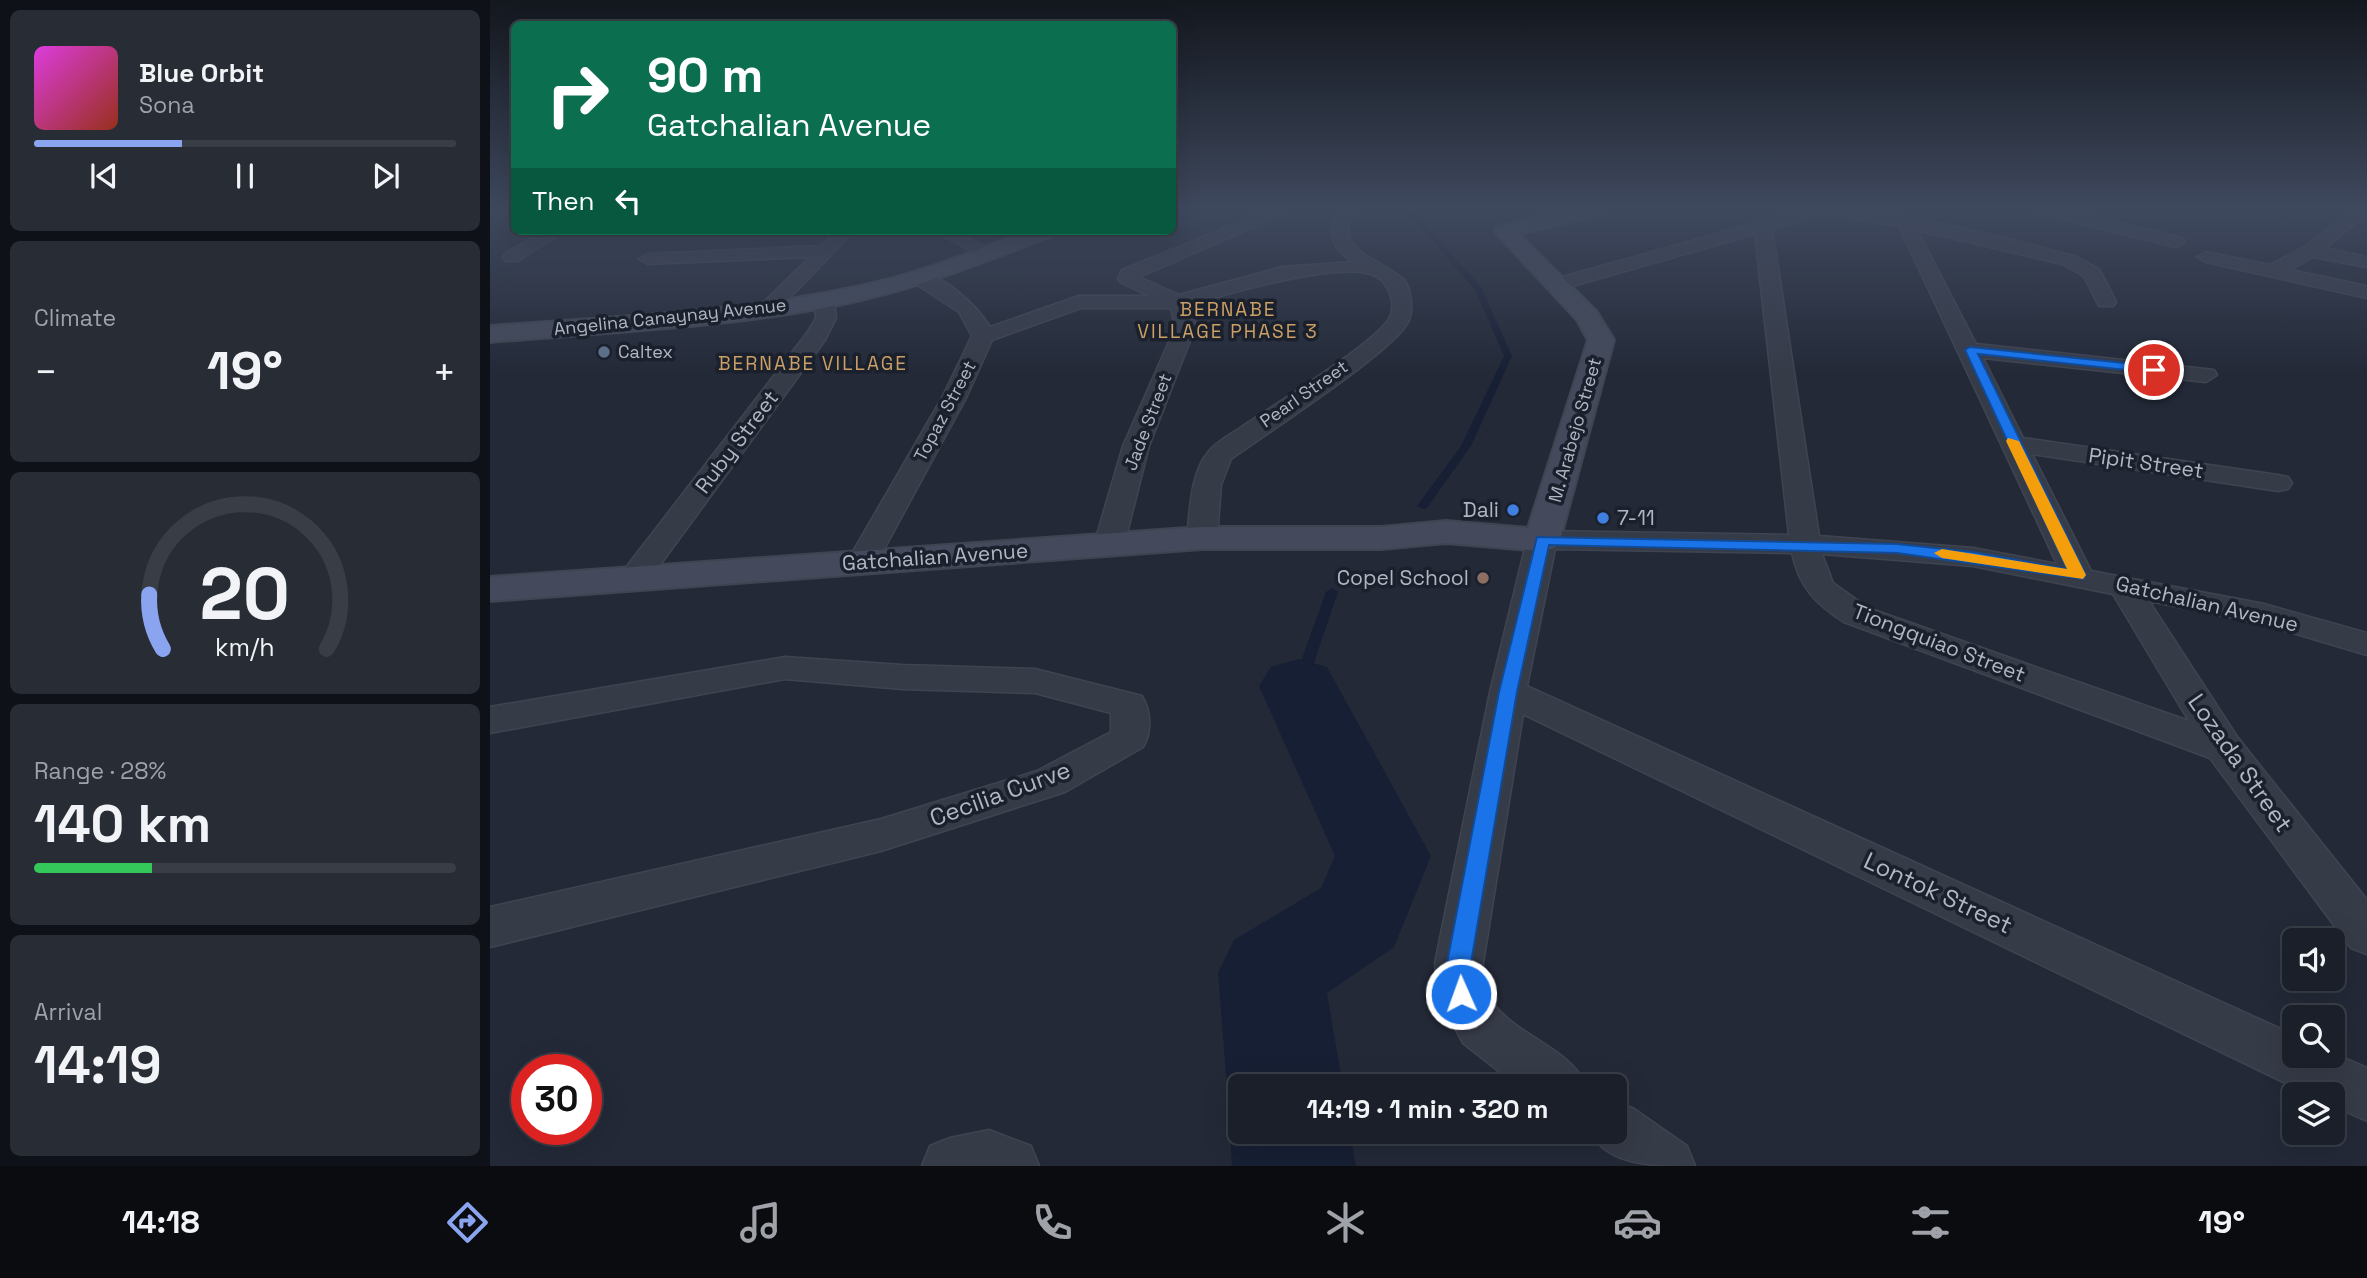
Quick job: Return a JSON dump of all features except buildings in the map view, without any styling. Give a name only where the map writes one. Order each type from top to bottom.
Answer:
[{"type":"street","points":[[768,309],[811,265]]},
{"type":"street","name":"Angelina Canaynay Avenue","points":[[490,334],[768,309],[824,301],[920,278],[954,265]]},
{"type":"street","points":[[1150,265],[1129,274],[1127,278],[1177,302]]},
{"type":"street","name":"M. Arabejo Street","points":[[1537,265],[1588,317],[1601,340],[1542,540]]},
{"type":"street","points":[[1555,285],[1624,265]]},
{"type":"street","name":"Tiongquiao Street","points":[[1768,265],[1805,544],[1812,579],[1824,595],[1856,615],[2224,748]]},
{"type":"street","points":[[1927,265],[2078,575]]},
{"type":"street","points":[[2080,265],[2086,267],[2106,302]]},
{"type":"street","points":[[2246,265],[2367,292]]},
{"type":"street","points":[[2273,271],[2284,265]]},
{"type":"street","points":[[983,336],[1079,302],[1177,302],[1282,273],[1372,266]]},
{"type":"street","name":"Pearl Street","points":[[1202,538],[1206,485],[1219,455],[1366,351],[1398,322],[1402,311],[1398,285],[1372,266]]},
{"type":"street","name":"Topaz Street","points":[[862,562],[956,396],[983,336],[979,323],[962,303],[920,278]]},
{"type":"street","name":"Ruby Street","points":[[635,577],[817,335],[826,317],[824,301]]},
{"type":"street","name":"Jade Street","points":[[1109,545],[1136,446],[1185,328],[1184,310],[1177,302]]},
{"type":"street","points":[[1970,350],[2206,375]]},
{"type":"street","name":"Pipit Street","points":[[2014,444],[2278,483]]},
{"type":"street","name":"Gatchalian Avenue","points":[[490,589],[1202,538],[1381,538],[1448,545],[1542,540],[1805,544],[1897,548],[1960,555],[2078,575],[2264,614],[2367,644]]},
{"type":"street","points":[[1542,540],[1508,692],[1459,963],[1461,994],[1481,1027],[1543,1074]]},
{"type":"street","name":"Lozada Street","points":[[2123,585],[2224,748],[2367,934]]},
{"type":"street","name":"Cecilia Curve","points":[[490,720],[785,668],[902,677],[1035,681],[1129,705],[1130,738],[1051,782],[881,835],[490,927]]},
{"type":"street","name":"Lontok Street","points":[[1508,692],[2367,1095]]},
{"type":"street","points":[[1627,1137],[1667,1166]]},
{"type":"street","points":[[950,1166],[989,1158],[1011,1166]]},
{"type":"waterway","points":[[1423,506],[1466,446],[1508,356],[1478,289],[1458,265]]},
{"type":"waterway","points":[[1299,686],[1332,592]]},
{"type":"waterway","points":[[1283,1074],[1271,973],[1358,917],[1383,856],[1299,686]]},
{"type":"waterway","points":[[1291,1144],[1294,1166]]},
{"type":"slow traffic","points":[[1942,553],[2078,575],[2012,441]]},
{"type":"place","name":"Caltex","points":[[604,352]]},
{"type":"place","name":"Dali","points":[[1513,510]]},
{"type":"place","name":"7-11","points":[[1603,518]]},
{"type":"place","name":"Copel School","points":[[1483,578]]},
{"type":"district","name":"BERNABE VILLAGE PHASE 3","points":[[1228,320]]},
{"type":"district","name":"BERNABE VILLAGE","points":[[813,363]]},
{"type":"route","points":[[1461,994],[1459,963],[1508,692],[1542,540],[1897,548],[1973,557],[2078,575],[1970,350],[2154,370]]}]
